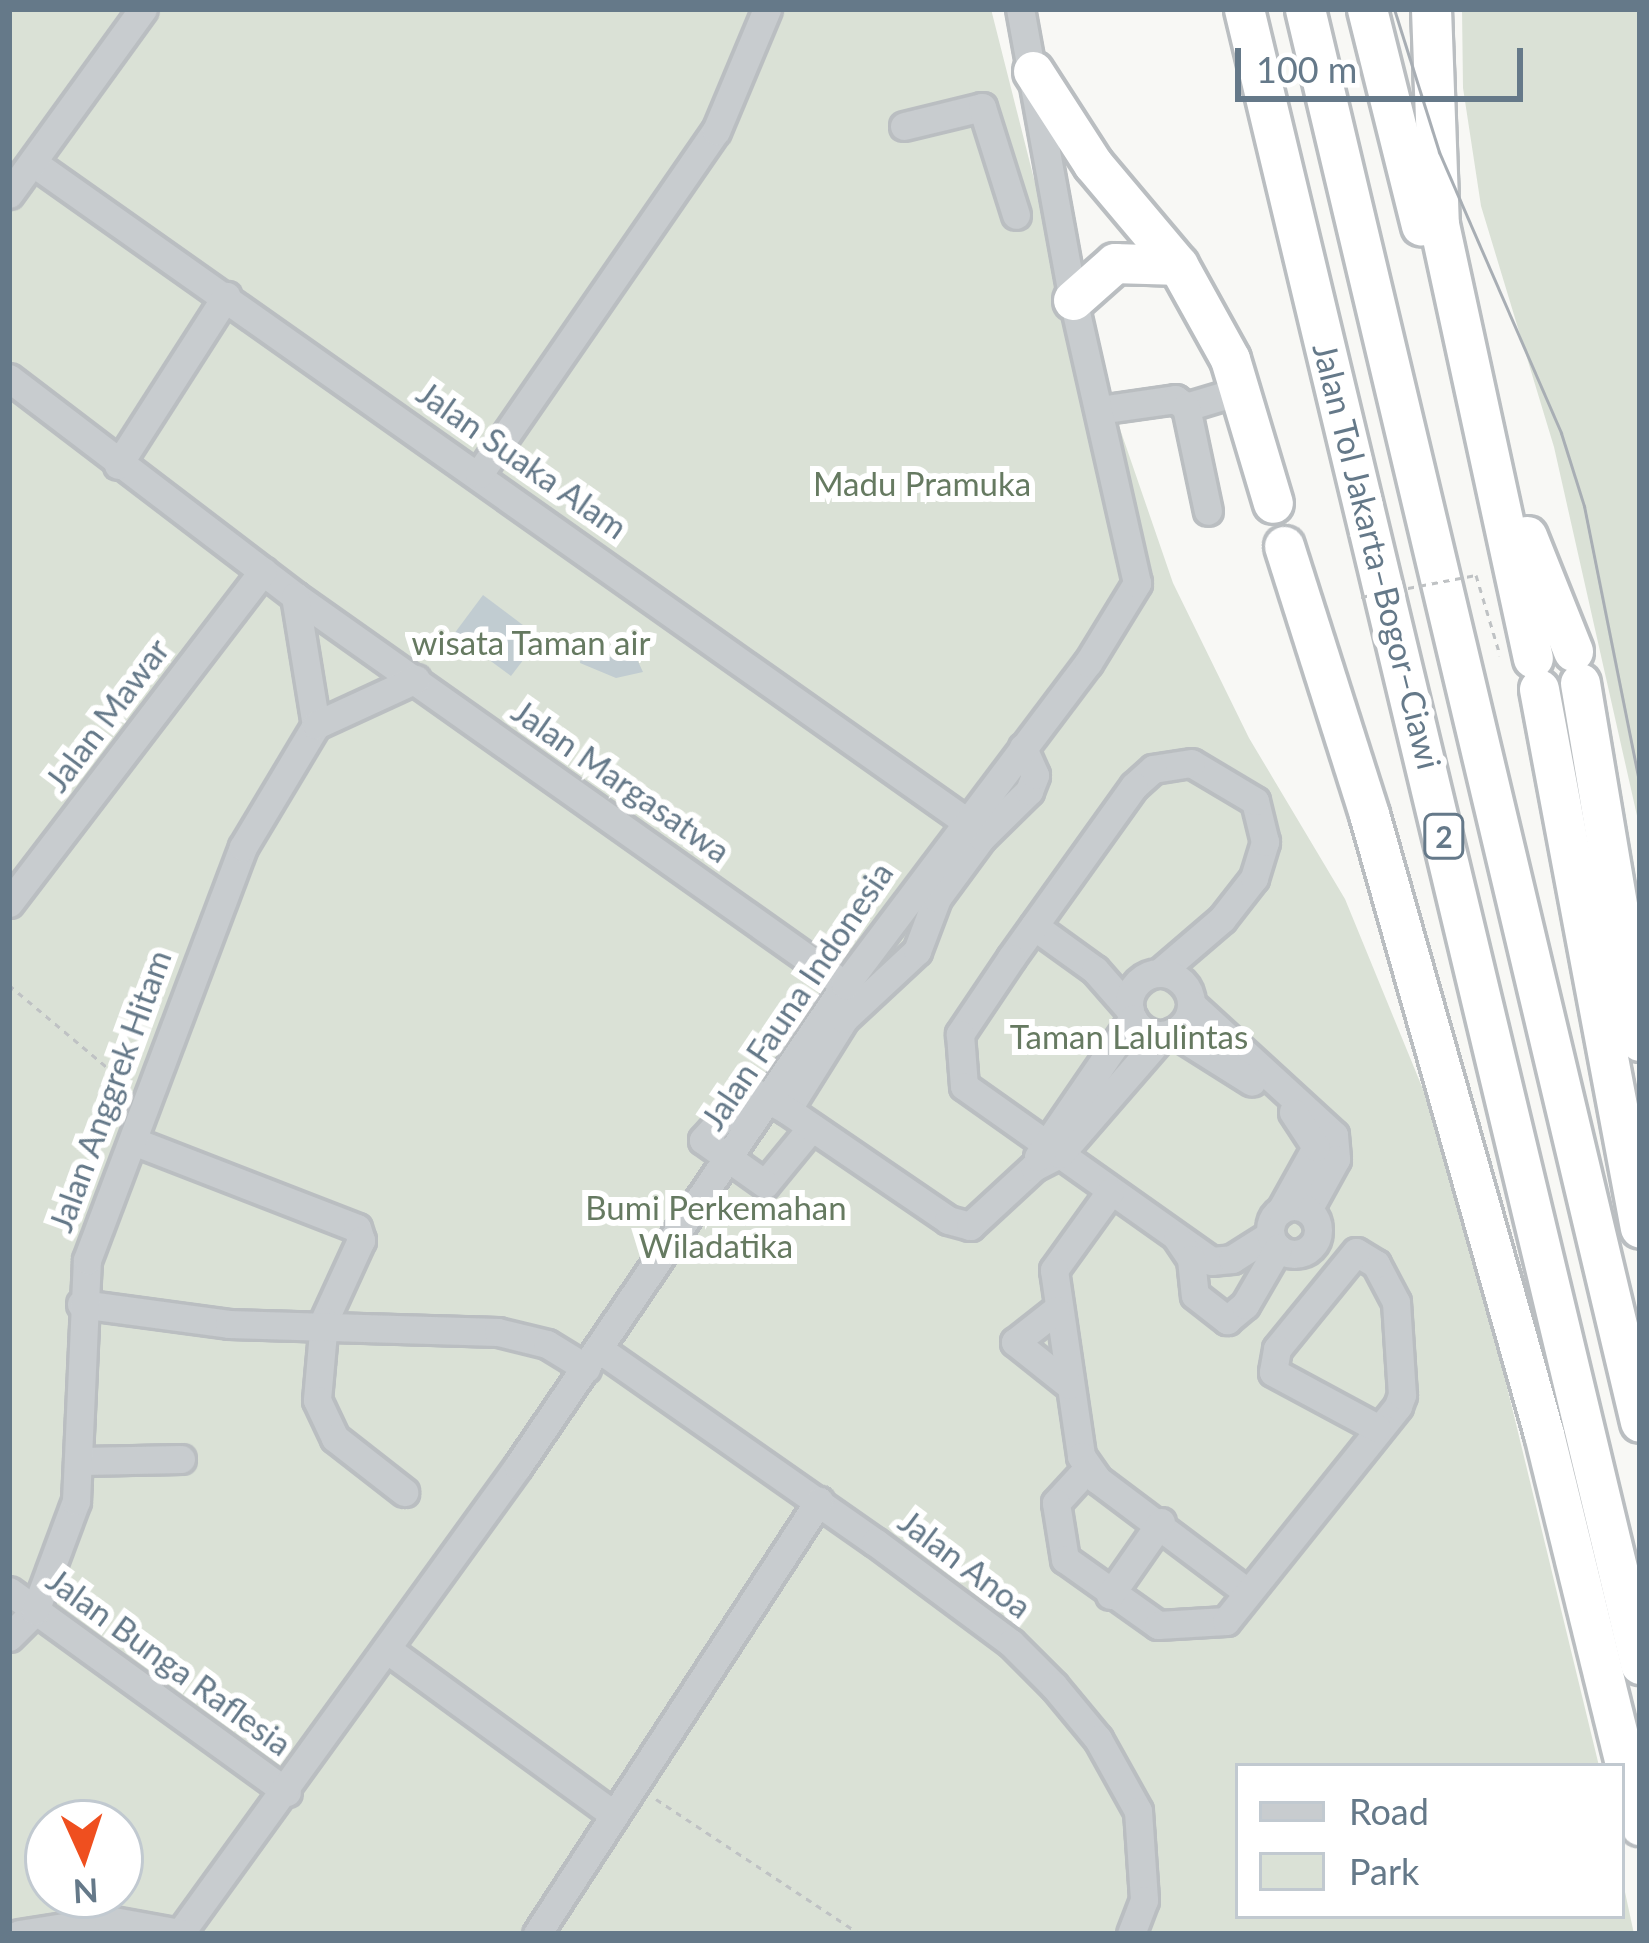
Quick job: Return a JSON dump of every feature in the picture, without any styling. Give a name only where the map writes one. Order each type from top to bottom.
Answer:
[{"type":"highway","name":"Jalan Tol Jakarta–Bogor–Ciawi","points":[[1244,9],[1640,1664]]},
{"type":"highway","name":"Jalan Tol Jakarta–Bogor–Ciawi","points":[[1305,9],[1640,1422]]},
{"type":"highway","points":[[1367,9],[1438,283],[1576,667],[1640,1041]]},
{"type":"highway","points":[[1431,9],[1439,224],[1484,421],[1523,667],[1640,1228]]},
{"type":"highway","points":[[1033,71],[1093,164],[1178,265],[1239,391],[1273,503]]},
{"type":"highway","points":[[1073,300],[1115,263],[1178,265]]},
{"type":"highway","points":[[1284,546],[1369,814],[1544,1434],[1625,1763]]},
{"type":"highway","points":[[1625,1764],[1640,1825]]},
{"type":"street","points":[[9,194],[143,9]]},
{"type":"street","points":[[479,474],[716,131],[767,9]]},
{"type":"street","name":"Jalan Fauna Indonesia","points":[[183,1933],[388,1650],[729,1159],[778,1105],[845,985],[964,820],[1023,748],[1137,583],[1073,300],[1020,9]]},
{"type":"street","points":[[904,126],[982,106],[1016,215]]},
{"type":"street","name":"Jalan Suaka Alam","points":[[35,164],[964,820]]},
{"type":"street","points":[[118,465],[226,296]]},
{"type":"street","name":"Jalan Margasatwa","points":[[9,378],[295,596],[845,985]]},
{"type":"street","points":[[1186,407],[1239,391]]},
{"type":"street","points":[[1099,410],[1175,399],[1186,407],[1208,511]]},
{"type":"street","name":"Jalan Mawar","points":[[9,903],[263,571]]},
{"type":"street","points":[[295,596],[316,725],[416,679]]},
{"type":"street","name":"Jalan Anggrek Hitam","points":[[35,1611],[65,1540],[83,1461],[81,1304],[87,1260],[243,847],[316,725]]},
{"type":"street","points":[[1023,748],[1035,775],[1029,791],[982,837],[937,898],[917,951],[844,1019],[778,1105],[962,1228],[1046,1154],[1168,1033],[1191,1000],[1222,919],[1262,862],[1265,820],[1239,785],[1191,763],[1153,769],[1134,786],[960,1034],[958,1054],[976,1100],[1046,1154],[1220,1262],[1287,1232]]},
{"type":"street","points":[[1040,918],[1090,948],[1153,975],[1179,979],[1191,1000],[1334,1135],[1336,1159],[1246,1305],[1227,1320],[1195,1295],[1191,1258],[1177,1238]]},
{"type":"street","points":[[1040,918],[1095,970],[1131,1014],[1168,1033],[1308,1126],[1312,1159],[1287,1232],[1309,1307]]},
{"type":"street","points":[[1046,1154],[1131,1014],[1131,994],[1222,919]]},
{"type":"street","points":[[729,1159],[765,1184],[811,1128]]},
{"type":"street","points":[[134,1142],[357,1228],[361,1240],[324,1321],[314,1374],[322,1418],[335,1438],[404,1492]]},
{"type":"street","points":[[1110,1192],[1056,1261],[1056,1310],[1087,1469],[1247,1592]]},
{"type":"street","points":[[1087,1469],[1056,1503],[1064,1556],[1110,1594],[1158,1624],[1201,1628],[1226,1621],[1377,1428],[1404,1386],[1387,1280],[1356,1252],[1277,1349],[1273,1372],[1377,1428]]},
{"type":"street","name":"Jalan Anoa","points":[[81,1304],[229,1324],[324,1321],[498,1332],[592,1358],[819,1501],[1011,1643],[1098,1738],[1142,1832],[1144,1900],[1130,1934]]},
{"type":"street","points":[[1056,1310],[1015,1342],[1069,1385]]},
{"type":"street","points":[[83,1461],[181,1459]]},
{"type":"street","points":[[537,1934],[819,1501]]},
{"type":"street","points":[[1110,1594],[1161,1522]]},
{"type":"street","name":"Jalan Bunga Raflesia","points":[[9,1591],[286,1792]]},
{"type":"street","points":[[9,1636],[35,1611]]},
{"type":"street","points":[[388,1650],[614,1814]]},
{"type":"street","points":[[19,1934],[108,1920],[183,1933]]},
{"type":"path","points":[[1361,598],[1476,575],[1523,667]]},
{"type":"path","points":[[9,985],[144,1099]]},
{"type":"path","points":[[634,1784],[860,1934]]},
{"type":"green space","name":"Bumi Perkemahan Wiladatika","points":[[9,9],[991,9],[1034,179],[1173,583],[1249,738],[1345,899],[1452,1160],[1598,1763],[1235,1763],[1235,1919],[1625,1919],[1625,1892],[1634,1934],[9,1934]]},
{"type":"green space","points":[[1462,9],[1640,9],[1640,829],[1554,447],[1481,206],[1463,88]]},
{"type":"shaded area","points":[[483,595],[540,638],[511,676],[454,634]]},
{"type":"shaded area","points":[[583,636],[594,637],[609,657],[636,657],[643,672],[616,678],[580,663]]},
{"type":"tram line","points":[[1394,9],[1439,152],[1561,433],[1584,506],[1640,786]]},
{"type":"park label","name":"Madu Pramuka","points":[[922,484]]},
{"type":"park label","name":"wisata Taman air","points":[[531,643]]},
{"type":"park label","name":"Taman Lalulintas","points":[[1129,1037]]}]
